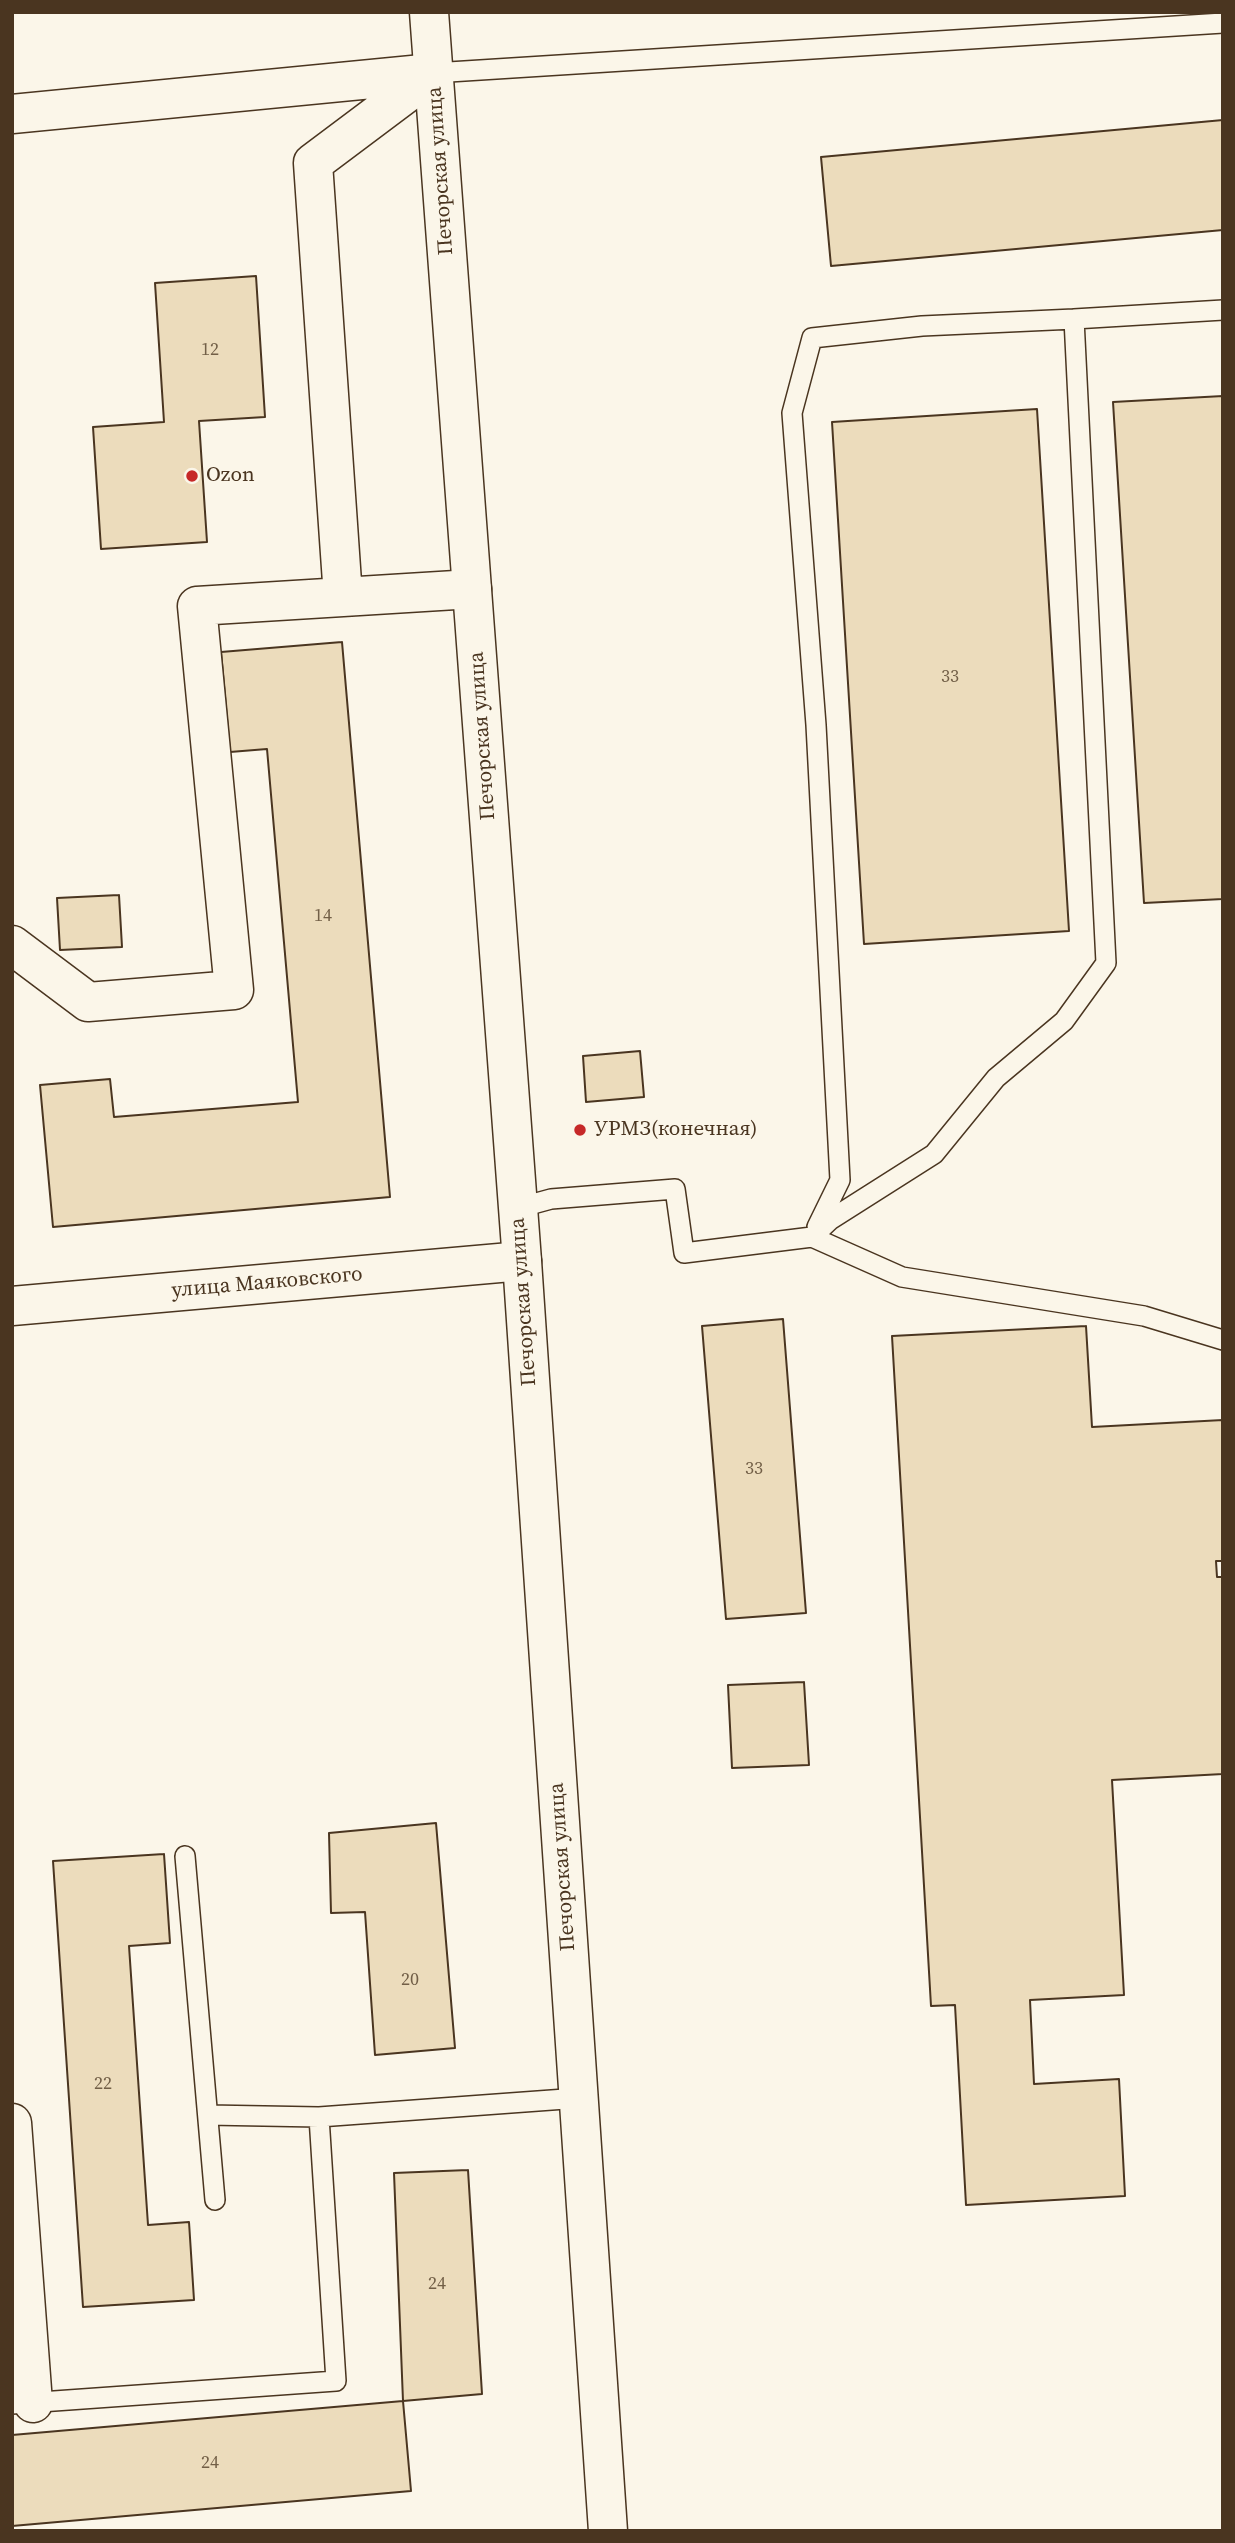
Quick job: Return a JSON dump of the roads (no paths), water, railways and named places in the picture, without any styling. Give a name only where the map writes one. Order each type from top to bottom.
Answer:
[{"type":"street","name":"Печорская улица","points":[[429,12],[522,1261],[608,2531]]},
{"type":"street","name":"Печорская улица","points":[[12,114],[433,73]]},
{"type":"street","points":[[343,597],[313,163],[433,73]]},
{"type":"street","points":[[12,945],[88,1002],[234,990],[197,606],[472,589]]},
{"type":"street","name":"улица Маяковского","points":[[12,1306],[522,1261]]},
{"type":"street","points":[[12,2123],[23,2403]]},
{"type":"lane","points":[[433,73],[1223,23]]},
{"type":"lane","points":[[813,1237],[840,1180],[816,725],[792,413],[812,338],[922,326],[1223,310]]},
{"type":"lane","points":[[813,1237],[830,1220],[934,1154],[996,1078],[1064,1021],[1105,963],[1074,319]]},
{"type":"lane","points":[[518,1208],[551,1199],[676,1189],[684,1253],[813,1237],[902,1277],[1144,1316],[1223,1339]]},
{"type":"lane","points":[[185,1856],[215,2200]]},
{"type":"lane","points":[[208,2115],[319,2117],[579,2098]]},
{"type":"lane","points":[[23,2403],[336,2381],[319,2117]]},
{"type":"place","name":"Ozon","points":[[192,476]]},
{"type":"place","name":"УРМЗ(конечная)","points":[[580,1130]]}]
